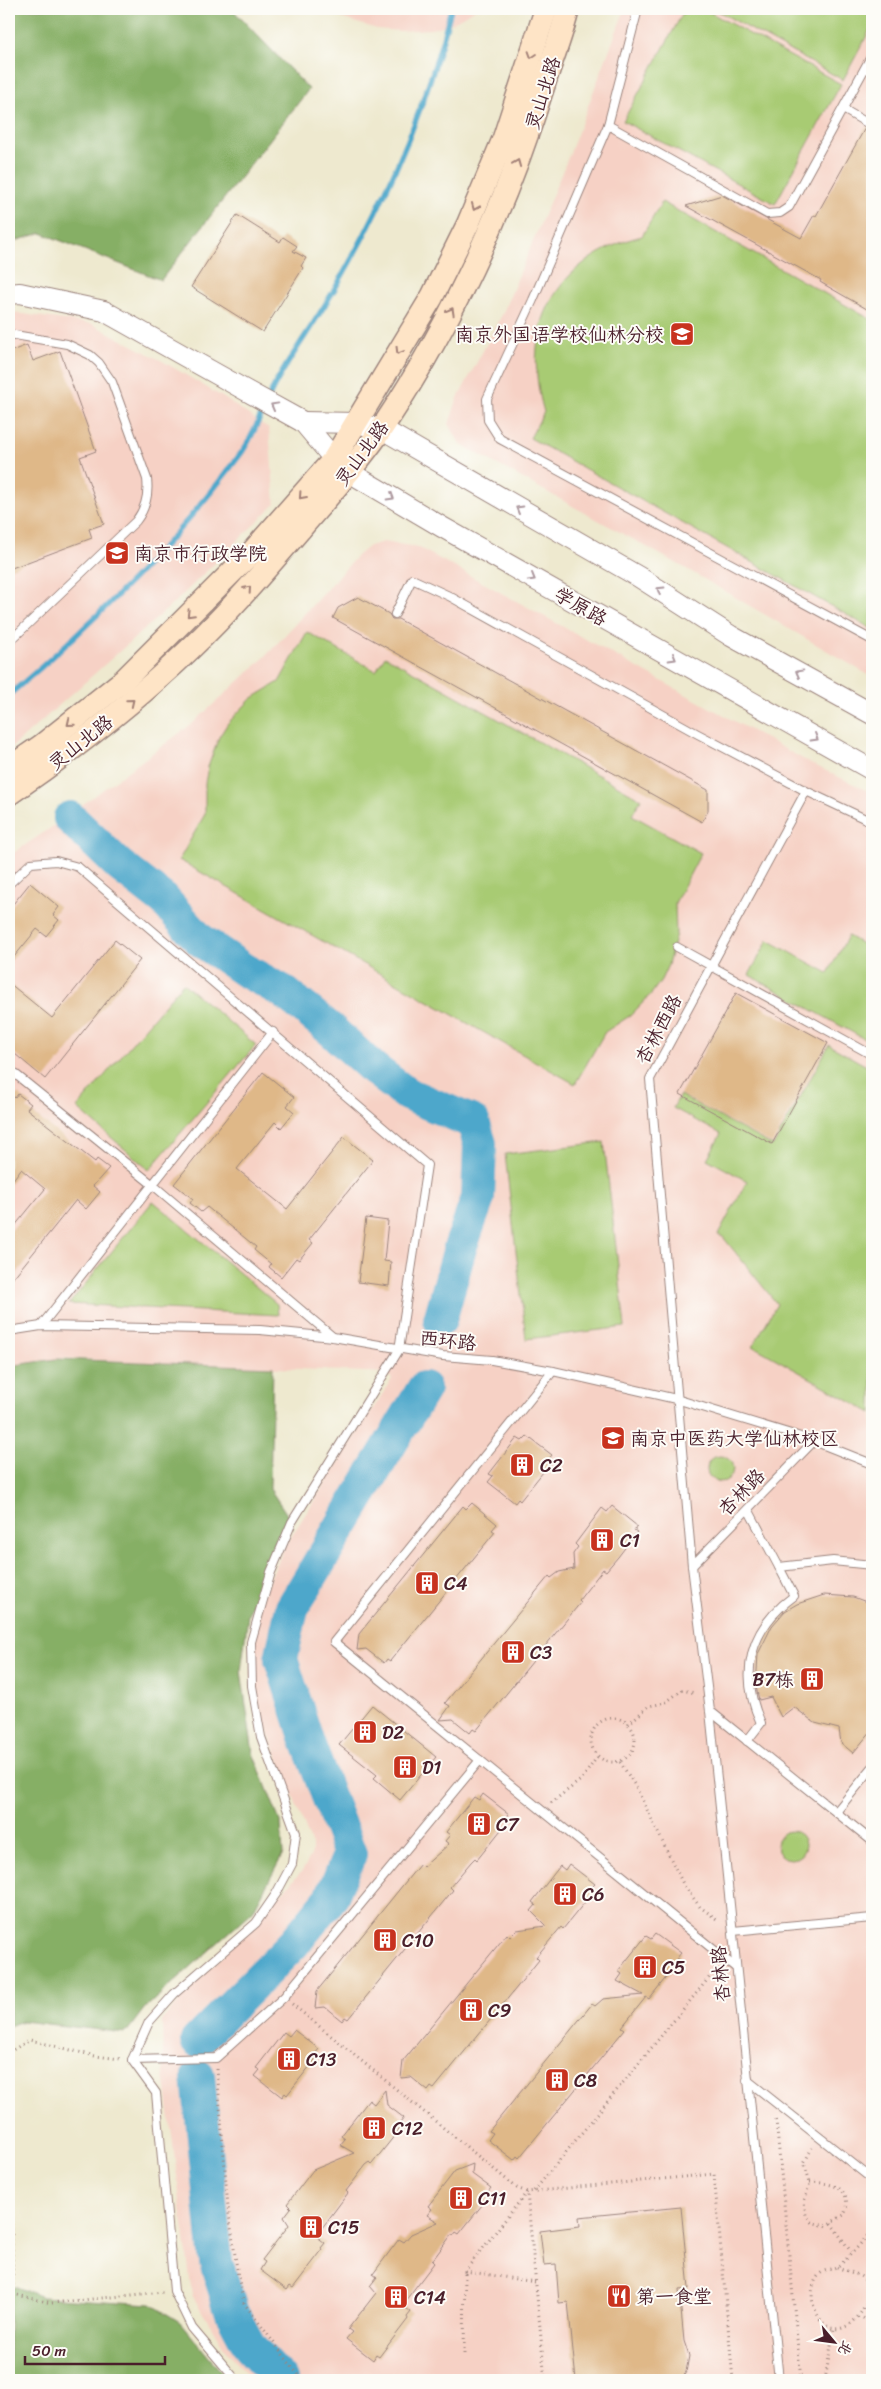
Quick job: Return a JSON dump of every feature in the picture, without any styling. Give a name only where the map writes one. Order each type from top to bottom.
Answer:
[{"type":"main road","name":"灵山北路","points":[[9,794],[71,751],[137,697],[191,648],[241,597],[342,465],[356,423],[432,297],[468,224],[504,138],[546,9]]},
{"type":"main road","name":"灵山北路","points":[[9,768],[41,746],[124,680],[252,551],[382,429],[453,308],[492,223],[528,137],[568,9]]},
{"type":"street","name":"学原路","points":[[9,294],[20,293],[104,311],[303,422],[342,465],[459,537],[872,770]]},
{"type":"street","name":"学原路","points":[[303,422],[356,423],[382,429],[639,577],[731,636],[872,714]]},
{"type":"lane","points":[[638,9],[608,125],[487,399],[486,410],[491,427],[500,439],[872,640]]},
{"type":"lane","points":[[608,125],[767,214],[780,213],[790,207],[872,55]]},
{"type":"lane","points":[[842,109],[867,123]]},
{"type":"lane","points":[[9,334],[67,344],[90,355],[99,363],[112,382],[147,479],[148,488],[145,506],[136,521],[9,642]]},
{"type":"lane","points":[[395,614],[412,579],[449,596],[806,791],[872,822]]},
{"type":"lane","name":"杏林西路","points":[[676,1399],[650,1079],[806,791]]},
{"type":"lane","points":[[9,884],[31,863],[56,861],[78,867],[427,1165],[399,1350],[292,1522],[271,1572],[251,1642],[252,1686],[261,1737],[296,1833],[292,1864],[276,1894],[256,1924],[174,1994],[149,2022],[132,2060]]},
{"type":"lane","points":[[677,947],[872,1056]]},
{"type":"lane","points":[[41,1326],[273,1032]]},
{"type":"lane","points":[[9,1069],[153,1185],[334,1338]]},
{"type":"lane","name":"西环路","points":[[9,1331],[41,1326],[260,1330],[334,1338],[399,1350],[492,1360],[553,1371],[676,1399],[814,1441],[872,1464]]},
{"type":"lane","points":[[553,1371],[334,1642],[735,1967]]},
{"type":"lane","name":"杏林路","points":[[676,1399],[692,1566],[710,1711],[779,2380]]},
{"type":"lane","name":"杏林路","points":[[692,1566],[814,1441]]},
{"type":"lane","points":[[747,1741],[761,1723],[753,1702],[749,1680],[752,1651],[764,1625],[778,1609],[794,1596],[748,1509]]},
{"type":"lane","points":[[780,1567],[833,1562],[872,1565]]},
{"type":"lane","points":[[710,1711],[872,1841]]},
{"type":"lane","points":[[132,2060],[216,2058],[284,1998],[480,1760]]},
{"type":"lane","points":[[836,1812],[872,1768]]},
{"type":"lane","points":[[733,1930],[872,1918]]},
{"type":"lane","points":[[132,2060],[156,2093],[174,2291],[192,2328],[236,2380]]},
{"type":"lane","points":[[747,2080],[872,2179]]},
{"type":"path","points":[[628,1724],[649,1706],[665,1703],[682,1690],[708,1695]]},
{"type":"path","points":[[606,1719],[622,1720],[628,1724],[635,1737],[635,1745],[627,1758],[620,1762],[604,1761],[597,1756],[591,1743],[594,1728],[606,1719]]},
{"type":"path","points":[[542,1810],[582,1779],[597,1756]]},
{"type":"path","points":[[620,1762],[636,1787],[684,1884],[700,1907],[733,1930]]},
{"type":"path","points":[[534,2192],[725,1958]]},
{"type":"path","points":[[284,1998],[517,2188],[526,2192],[714,2174],[733,2380]]},
{"type":"path","points":[[9,2052],[30,2040],[95,2056],[132,2060]]},
{"type":"path","points":[[216,2058],[228,2207],[244,2304],[302,2380]]},
{"type":"path","points":[[9,2094],[13,2294],[51,2303],[174,2291]]},
{"type":"path","points":[[774,2102],[801,2380]]},
{"type":"path","points":[[810,2182],[830,2183],[844,2194],[846,2208],[844,2215],[825,2226],[811,2222],[806,2215],[804,2202],[810,2182],[804,2162],[819,2137]]},
{"type":"path","points":[[464,2354],[466,2271],[526,2192]]},
{"type":"path","points":[[526,2192],[545,2380]]},
{"type":"path","points":[[831,2223],[851,2252]]},
{"type":"path","points":[[837,2267],[872,2230]]},
{"type":"path","points":[[837,2267],[858,2275],[868,2283],[871,2299],[863,2318],[848,2328],[834,2328],[828,2326],[818,2317],[812,2296],[816,2280],[820,2274],[826,2269],[837,2267]]},
{"type":"path","points":[[466,2271],[535,2282]]},
{"type":"path","points":[[863,2318],[872,2324]]},
{"type":"path","points":[[825,2380],[834,2328]]},
{"type":"path","points":[[869,2380],[872,2376]]},
{"type":"shaded area","points":[[326,9],[476,9],[450,24],[431,29],[400,31],[377,29],[341,18]]},
{"type":"shaded area","name":"南京外国语学校仙林分校","points":[[625,9],[872,9],[872,677],[685,568],[460,444],[449,424],[457,400],[503,313],[570,153]]},
{"type":"shaded area","name":"南京市行政学院","points":[[9,312],[92,324],[164,362],[224,398],[269,429],[275,504],[176,601],[9,750]]},
{"type":"shaded area","name":"南京中医药大学仙林校区","points":[[383,542],[418,547],[812,764],[872,793],[872,2380],[253,2380],[226,2351],[192,2295],[163,2065],[162,2020],[303,1870],[312,1853],[312,1845],[263,1719],[251,1674],[260,1601],[285,1546],[392,1379],[386,1373],[62,1358],[9,1368],[9,856],[52,827],[192,724],[265,657],[358,555],[369,546]]},
{"type":"green space","points":[[9,9],[232,9],[309,89],[161,280],[41,233],[9,243]]},
{"type":"green space","points":[[685,9],[704,9],[841,84],[775,204],[623,121]]},
{"type":"green space","points":[[714,9],[872,9],[872,26],[843,80]]},
{"type":"green space","points":[[662,202],[872,320],[872,629],[530,438],[544,412],[538,381],[537,352],[541,325],[551,300],[567,279],[587,261],[612,246],[642,236]]},
{"type":"green space","points":[[307,632],[376,671],[385,656],[641,799],[632,815],[701,853],[675,903],[676,934],[668,965],[661,980],[652,993],[631,1015],[605,1032],[575,1084],[179,860],[205,814],[205,783],[208,767],[219,737],[228,723],[251,699],[279,682]]},
{"type":"green space","points":[[848,936],[872,950],[872,1029],[866,1040],[749,975],[768,940],[828,973]]},
{"type":"green space","points":[[183,983],[256,1045],[149,1170],[77,1108]]},
{"type":"green space","points":[[829,1045],[872,1069],[872,1413],[753,1346],[777,1304],[723,1237],[718,1235],[747,1181],[707,1159],[721,1134],[673,1108],[680,1095],[773,1146]]},
{"type":"green space","points":[[604,1142],[625,1327],[526,1339],[505,1154]]},
{"type":"green space","points":[[153,1201],[277,1304],[278,1315],[69,1304]]},
{"type":"green space","points":[[56,1359],[273,1367],[270,1489],[288,1516],[248,1615],[241,1671],[253,1753],[281,1824],[283,1854],[253,1911],[144,2009],[126,2033],[22,2021],[9,2026],[9,1366]]},
{"type":"green space","points":[[720,1456],[729,1460],[733,1469],[729,1478],[720,1482],[711,1478],[707,1469],[711,1460]]},
{"type":"green space","points":[[791,1831],[801,1835],[805,1845],[801,1855],[791,1859],[781,1855],[777,1845],[781,1835]]},
{"type":"green space","points":[[9,2284],[42,2297],[151,2304],[180,2322],[228,2380],[9,2380]]},
{"type":"building","points":[[872,125],[872,312],[820,282],[821,280],[686,206],[722,195],[801,238],[814,215],[816,216],[865,128]]},
{"type":"building","points":[[237,215],[280,242],[283,237],[297,246],[293,251],[306,258],[301,266],[303,268],[263,332],[191,287]]},
{"type":"building","points":[[27,345],[33,361],[60,351],[96,451],[80,457],[104,524],[89,529],[92,538],[9,569],[9,352]]},
{"type":"building","points":[[358,597],[389,614],[392,619],[398,619],[708,790],[708,811],[702,822],[333,618],[338,608]]},
{"type":"building","points":[[30,883],[59,907],[53,915],[59,920],[46,936],[37,929],[9,963],[9,909]]},
{"type":"building","points":[[115,940],[140,960],[45,1079],[9,1049],[9,983],[52,1018]]},
{"type":"building","points":[[736,993],[828,1043],[772,1144],[680,1094]]},
{"type":"building","points":[[263,1072],[294,1097],[287,1106],[294,1112],[281,1128],[275,1122],[237,1169],[287,1209],[344,1137],[373,1160],[309,1240],[313,1243],[299,1260],[296,1258],[281,1277],[269,1267],[271,1264],[254,1250],[256,1247],[207,1207],[201,1212],[190,1203],[193,1199],[174,1184]]},
{"type":"building","points":[[9,1092],[15,1098],[18,1094],[31,1104],[27,1109],[95,1162],[97,1159],[109,1168],[93,1186],[100,1192],[86,1209],[76,1200],[9,1283],[9,1233],[45,1189],[21,1169],[9,1185]]},
{"type":"building","points":[[366,1218],[388,1221],[384,1261],[391,1262],[389,1286],[358,1282]]},
{"type":"building","name":"C2","points":[[527,1436],[552,1455],[548,1460],[551,1462],[520,1501],[518,1499],[515,1503],[488,1482],[493,1476],[489,1474],[517,1438],[522,1441]]},
{"type":"building","name":"C4","points":[[472,1503],[497,1524],[492,1530],[495,1532],[390,1661],[387,1659],[384,1663],[366,1649],[357,1650],[359,1634],[463,1506],[466,1509]]},
{"type":"building","name":"C3","points":[[612,1506],[637,1526],[634,1530],[637,1532],[618,1557],[606,1571],[603,1569],[579,1600],[581,1602],[476,1731],[473,1729],[470,1733],[453,1719],[440,1720],[450,1706],[445,1703],[549,1576],[551,1578],[559,1572],[574,1569],[573,1554],[578,1547],[575,1544],[602,1508],[607,1512]]},
{"type":"building","name":"B7栋","points":[[824,1595],[853,1597],[872,1604],[872,1730],[853,1753],[841,1743],[839,1729],[815,1723],[794,1707],[781,1717],[771,1697],[759,1700],[756,1686],[758,1654],[772,1626],[785,1611],[797,1604]]},
{"type":"building","points":[[372,1705],[436,1757],[400,1800],[374,1778],[377,1775],[339,1745]]},
{"type":"building","name":"C10","points":[[483,1794],[509,1814],[505,1819],[508,1821],[477,1860],[475,1858],[471,1862],[450,1887],[453,1890],[348,2019],[345,2017],[342,2021],[325,2007],[315,2008],[317,1991],[420,1864],[423,1867],[449,1844],[445,1841],[450,1835],[446,1832],[474,1797],[479,1800]]},
{"type":"building","name":"C9","points":[[569,1864],[595,1884],[591,1888],[594,1891],[563,1929],[561,1927],[536,1957],[539,1960],[434,2089],[431,2087],[428,2091],[411,2077],[401,2078],[403,2061],[507,1934],[510,1937],[517,1930],[546,1926],[531,1911],[536,1905],[532,1902],[560,1866],[565,1870]]},
{"type":"building","name":"C8","points":[[655,1934],[681,1953],[677,1958],[680,1960],[649,1999],[646,1997],[622,2027],[625,2029],[519,2158],[517,2156],[514,2160],[488,2140],[493,2133],[489,2131],[592,2004],[595,2006],[603,1999],[643,1995],[617,1981],[622,1974],[618,1971],[646,1936],[651,1939]]},
{"type":"building","name":"C13","points":[[294,2030],[319,2049],[315,2054],[318,2056],[287,2095],[285,2093],[282,2097],[255,2076],[260,2070],[256,2068],[284,2032],[289,2036]]},
{"type":"building","points":[[385,2090],[387,2105],[404,2118],[400,2123],[403,2125],[372,2164],[370,2162],[366,2165],[346,2191],[348,2193],[316,2236],[325,2243],[321,2248],[323,2249],[293,2288],[290,2286],[287,2290],[260,2270],[265,2262],[262,2260],[289,2225],[284,2217],[291,2208],[287,2204],[313,2170],[354,2153],[340,2145],[345,2139],[341,2136],[369,2100],[374,2104]]},
{"type":"building","points":[[473,2164],[472,2174],[491,2188],[487,2193],[490,2195],[459,2234],[456,2232],[453,2236],[452,2234],[432,2261],[434,2263],[402,2305],[411,2312],[407,2317],[408,2319],[379,2357],[376,2355],[373,2360],[346,2339],[352,2332],[348,2329],[376,2293],[370,2286],[377,2277],[373,2274],[399,2239],[404,2242],[411,2234],[438,2222],[427,2215],[432,2209],[428,2206],[455,2171]]},
{"type":"building","name":"第一食堂","points":[[681,2207],[689,2289],[679,2290],[684,2341],[689,2356],[686,2372],[681,2380],[638,2380],[634,2376],[576,2380],[568,2302],[559,2303],[556,2264],[544,2265],[540,2231],[580,2226],[579,2217]]},
{"type":"waterway","points":[[9,695],[71,640],[133,580],[190,517],[242,452],[277,381],[337,285],[372,219],[417,116],[451,9]]},
{"type":"waterway","points":[[70,818],[119,865],[164,900],[199,939],[244,970],[284,992],[330,1029],[374,1069],[407,1094],[473,1122],[480,1144],[478,1198],[460,1248],[440,1320]]},
{"type":"waterway","points":[[197,2041],[294,1943],[331,1898],[350,1854],[308,1743],[281,1659],[292,1608],[424,1388]]},
{"type":"waterway","points":[[198,2076],[216,2262],[232,2313],[250,2347],[281,2380]]},
{"type":"place","name":"南京外国语学校仙林分校","points":[[682,334]]},
{"type":"place","name":"南京市行政学院","points":[[117,553]]},
{"type":"place","name":"南京中医药大学仙林校区","points":[[613,1438]]},
{"type":"place","name":"C2","points":[[522,1465]]},
{"type":"place","name":"C1","points":[[602,1540]]},
{"type":"place","name":"C4","points":[[427,1583]]},
{"type":"place","name":"C3","points":[[513,1652]]},
{"type":"place","name":"B7栋","points":[[812,1679]]},
{"type":"place","name":"D2","points":[[365,1732]]},
{"type":"place","name":"D1","points":[[405,1767]]},
{"type":"place","name":"C7","points":[[479,1824]]},
{"type":"place","name":"C6","points":[[565,1894]]},
{"type":"place","name":"C10","points":[[385,1940]]},
{"type":"place","name":"C5","points":[[645,1967]]},
{"type":"place","name":"C9","points":[[471,2010]]},
{"type":"place","name":"C13","points":[[289,2059]]},
{"type":"place","name":"C8","points":[[557,2080]]},
{"type":"place","name":"C12","points":[[374,2128]]},
{"type":"place","name":"C11","points":[[461,2198]]},
{"type":"place","name":"C15","points":[[311,2227]]},
{"type":"place","name":"第一食堂","points":[[619,2296]]},
{"type":"place","name":"C14","points":[[396,2297]]}]
